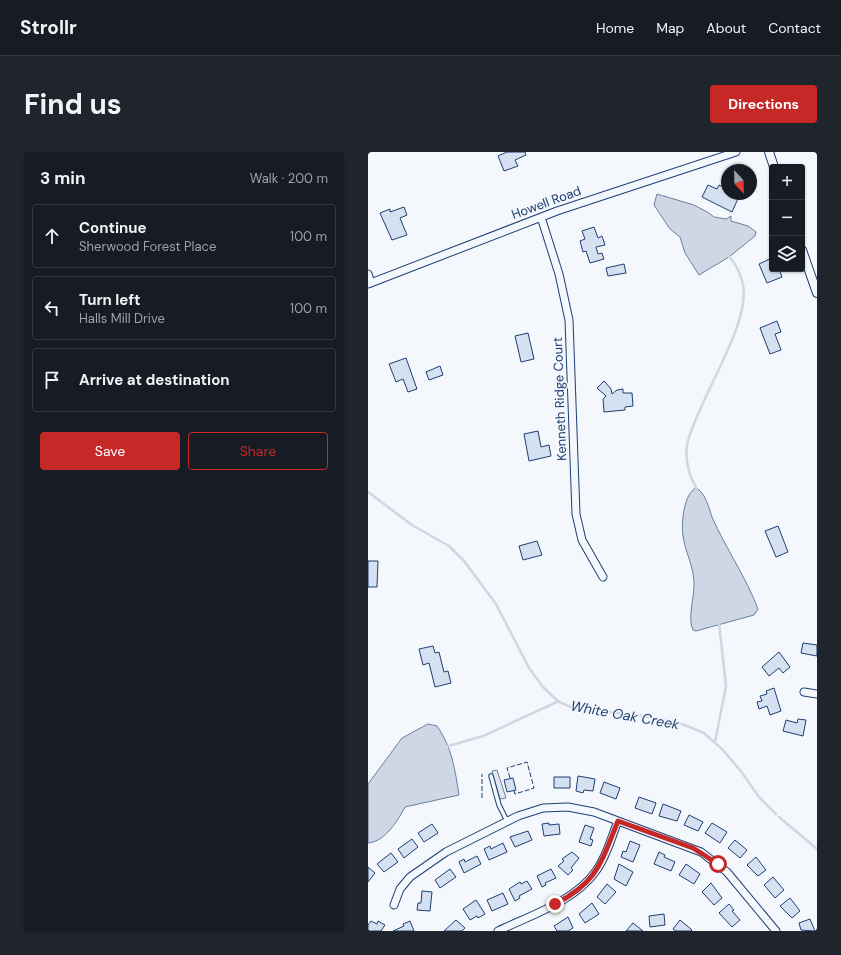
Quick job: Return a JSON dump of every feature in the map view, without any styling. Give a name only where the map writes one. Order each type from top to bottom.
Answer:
[{"type":"street","name":"Howell Road","points":[[370,283],[541,216],[736,152]]},
{"type":"street","points":[[768,152],[773,164]]},
{"type":"street","name":"Kenneth Ridge Court","points":[[541,216],[559,274],[568,320],[576,514],[582,540],[602,577]]},
{"type":"street","points":[[805,259],[817,293]]},
{"type":"street","points":[[368,274],[370,283]]},
{"type":"street","points":[[804,692],[817,694]]},
{"type":"street","points":[[394,905],[400,889],[424,866],[446,852],[507,821],[529,812],[543,808],[568,807],[594,812],[693,848],[710,858],[730,875],[776,931]]},
{"type":"street","points":[[498,931],[555,904],[579,890],[596,872],[601,864],[618,821]]},
{"type":"lane","points":[[491,776],[499,805],[507,821]]},
{"type":"shaded area","points":[[657,194],[694,205],[714,217],[726,219],[731,216],[731,221],[748,226],[756,232],[755,236],[729,257],[699,275],[685,253],[680,237],[670,229],[654,205]]},
{"type":"shaded area","points":[[696,488],[702,493],[712,517],[748,586],[758,609],[754,615],[696,631],[693,630],[691,625],[694,581],[682,530],[686,502],[692,491]]},
{"type":"shaded area","points":[[428,724],[437,726],[446,742],[454,768],[459,795],[405,807],[395,824],[385,835],[374,842],[368,843],[368,784],[402,738]]},
{"type":"shaded area","points":[[497,770],[506,798],[500,799],[492,771]]},
{"type":"building","points":[[507,152],[525,152],[526,155],[515,160],[518,166],[504,171],[498,156]]},
{"type":"building","points":[[708,185],[717,189],[719,185],[721,186],[721,200],[737,200],[732,212],[702,197]]},
{"type":"building","points":[[404,207],[407,215],[400,218],[407,235],[392,240],[380,213],[390,209],[390,212]]},
{"type":"building","points":[[594,227],[598,238],[602,236],[605,245],[596,247],[598,254],[602,253],[604,259],[590,263],[586,251],[583,252],[580,241],[585,239],[582,231]]},
{"type":"building","points":[[769,259],[769,272],[780,272],[782,277],[767,283],[759,264]]},
{"type":"building","points":[[624,264],[626,273],[608,276],[606,268]]},
{"type":"building","points":[[777,321],[781,332],[775,334],[781,350],[770,354],[760,328]]},
{"type":"building","points":[[528,333],[534,359],[521,362],[515,336]]},
{"type":"building","points":[[406,358],[417,389],[408,392],[403,379],[396,382],[389,364]]},
{"type":"building","points":[[440,366],[443,375],[429,380],[426,372]]},
{"type":"building","points":[[604,381],[611,389],[612,394],[617,390],[623,389],[623,393],[632,393],[633,406],[625,407],[625,410],[604,412],[603,399],[606,396],[597,388]]},
{"type":"building","points":[[538,431],[541,447],[549,445],[551,456],[529,461],[524,434]]},
{"type":"building","points":[[778,526],[788,552],[776,557],[765,531]]},
{"type":"building","points":[[537,541],[542,555],[523,560],[519,546]]},
{"type":"building","points":[[368,561],[378,561],[377,587],[368,587]]},
{"type":"building","points":[[803,643],[817,645],[817,656],[801,653]]},
{"type":"building","points":[[433,646],[435,653],[439,652],[444,672],[448,671],[451,683],[435,687],[429,663],[423,665],[419,649]]},
{"type":"building","points":[[779,652],[790,667],[783,673],[779,668],[769,676],[762,667]]},
{"type":"building","points":[[774,688],[781,711],[770,715],[767,706],[759,709],[757,702],[762,701],[760,696],[767,694],[766,691]]},
{"type":"building","points":[[798,719],[806,720],[803,736],[783,731],[786,720],[797,723]]},
{"type":"building","points":[[578,776],[595,779],[593,791],[584,790],[583,793],[576,791]]},
{"type":"building","points":[[554,777],[570,777],[570,788],[554,788]]},
{"type":"building","points":[[513,778],[516,790],[507,792],[504,780]]},
{"type":"building","points":[[604,782],[620,788],[616,799],[600,793]]},
{"type":"building","points":[[639,797],[656,803],[652,814],[635,808]]},
{"type":"building","points":[[663,804],[681,811],[677,821],[659,816]]},
{"type":"building","points":[[689,815],[703,822],[698,831],[684,825]]},
{"type":"building","points":[[549,823],[549,825],[559,824],[560,834],[544,836],[542,824]]},
{"type":"building","points":[[712,823],[727,832],[720,843],[705,833]]},
{"type":"building","points":[[432,824],[438,833],[424,842],[418,833]]},
{"type":"building","points":[[585,825],[594,828],[590,839],[593,840],[591,846],[579,842]]},
{"type":"building","points":[[528,831],[532,840],[515,847],[510,837]]},
{"type":"building","points":[[412,839],[418,847],[404,858],[398,849]]},
{"type":"building","points":[[735,840],[747,850],[740,858],[728,848]]},
{"type":"building","points":[[630,841],[640,845],[633,862],[621,857],[623,851],[626,852]]},
{"type":"building","points":[[503,843],[507,852],[489,860],[484,849],[490,846],[491,849]]},
{"type":"building","points":[[572,852],[579,858],[571,868],[573,870],[568,875],[558,866],[564,861],[562,859]]},
{"type":"building","points":[[659,852],[665,855],[664,857],[675,862],[671,871],[654,864]]},
{"type":"building","points":[[391,853],[398,862],[384,872],[377,864]]},
{"type":"building","points":[[477,856],[481,864],[464,873],[459,862],[464,859],[465,862]]},
{"type":"building","points":[[756,857],[766,870],[758,876],[747,865]]},
{"type":"building","points":[[619,864],[633,872],[626,886],[614,879]]},
{"type":"building","points":[[686,864],[700,874],[694,884],[679,875]]},
{"type":"building","points":[[368,867],[375,873],[368,882]]},
{"type":"building","points":[[450,869],[456,877],[440,888],[435,880]]},
{"type":"building","points":[[551,869],[556,878],[545,883],[546,885],[542,887],[537,876]]},
{"type":"building","points":[[773,877],[784,890],[775,898],[764,885]]},
{"type":"building","points":[[527,881],[532,889],[519,896],[520,898],[515,901],[509,889],[520,882],[521,884]]},
{"type":"building","points":[[711,883],[722,898],[714,905],[702,892]]},
{"type":"building","points":[[607,884],[616,892],[605,904],[597,897]]},
{"type":"building","points":[[422,891],[432,892],[430,911],[417,910],[418,903],[421,903]]},
{"type":"building","points":[[503,893],[508,904],[492,911],[487,900]]},
{"type":"building","points":[[790,898],[800,911],[792,918],[780,906]]},
{"type":"building","points":[[476,900],[485,914],[470,920],[463,909]]},
{"type":"building","points":[[592,903],[599,914],[585,923],[579,914]]},
{"type":"building","points":[[729,904],[734,910],[732,911],[740,920],[732,927],[719,913]]},
{"type":"building","points":[[664,914],[665,925],[650,927],[649,916]]},
{"type":"building","points":[[568,917],[573,928],[568,931],[557,931],[554,926]]},
{"type":"building","points":[[810,919],[815,931],[801,930],[799,923]]},
{"type":"building","points":[[456,920],[465,928],[462,931],[444,931]]},
{"type":"building","points":[[680,920],[692,930],[676,931],[673,929]]},
{"type":"building","points":[[371,921],[377,924],[378,921],[385,925],[381,931],[368,931],[368,925]]},
{"type":"building","points":[[410,921],[414,931],[393,931],[404,926],[403,924]]},
{"type":"building","points":[[633,923],[643,931],[626,931]]},
{"type":"waterway","points":[[697,491],[691,477],[688,464],[688,441],[702,404],[732,340],[739,320],[743,301],[743,285],[741,277],[728,255]]},
{"type":"waterway","name":"White Oak Creek","points":[[368,492],[412,525],[449,546],[464,561],[496,604],[529,668],[543,687],[559,702],[576,709],[639,715],[682,724],[704,733],[722,749],[740,770],[759,797],[776,814]]},
{"type":"waterway","points":[[715,742],[726,686],[719,623]]},
{"type":"waterway","points":[[445,747],[483,736],[559,701]]},
{"type":"waterway","name":"White Oak Creek","points":[[779,817],[817,849]]},
{"type":"fence","points":[[510,778],[507,768],[527,762],[534,788],[515,794],[514,791]]},
{"type":"fence","points":[[482,774],[482,798]]},
{"type":"route","points":[[555,904],[579,890],[596,872],[606,854],[618,821],[693,848],[718,864]]}]
